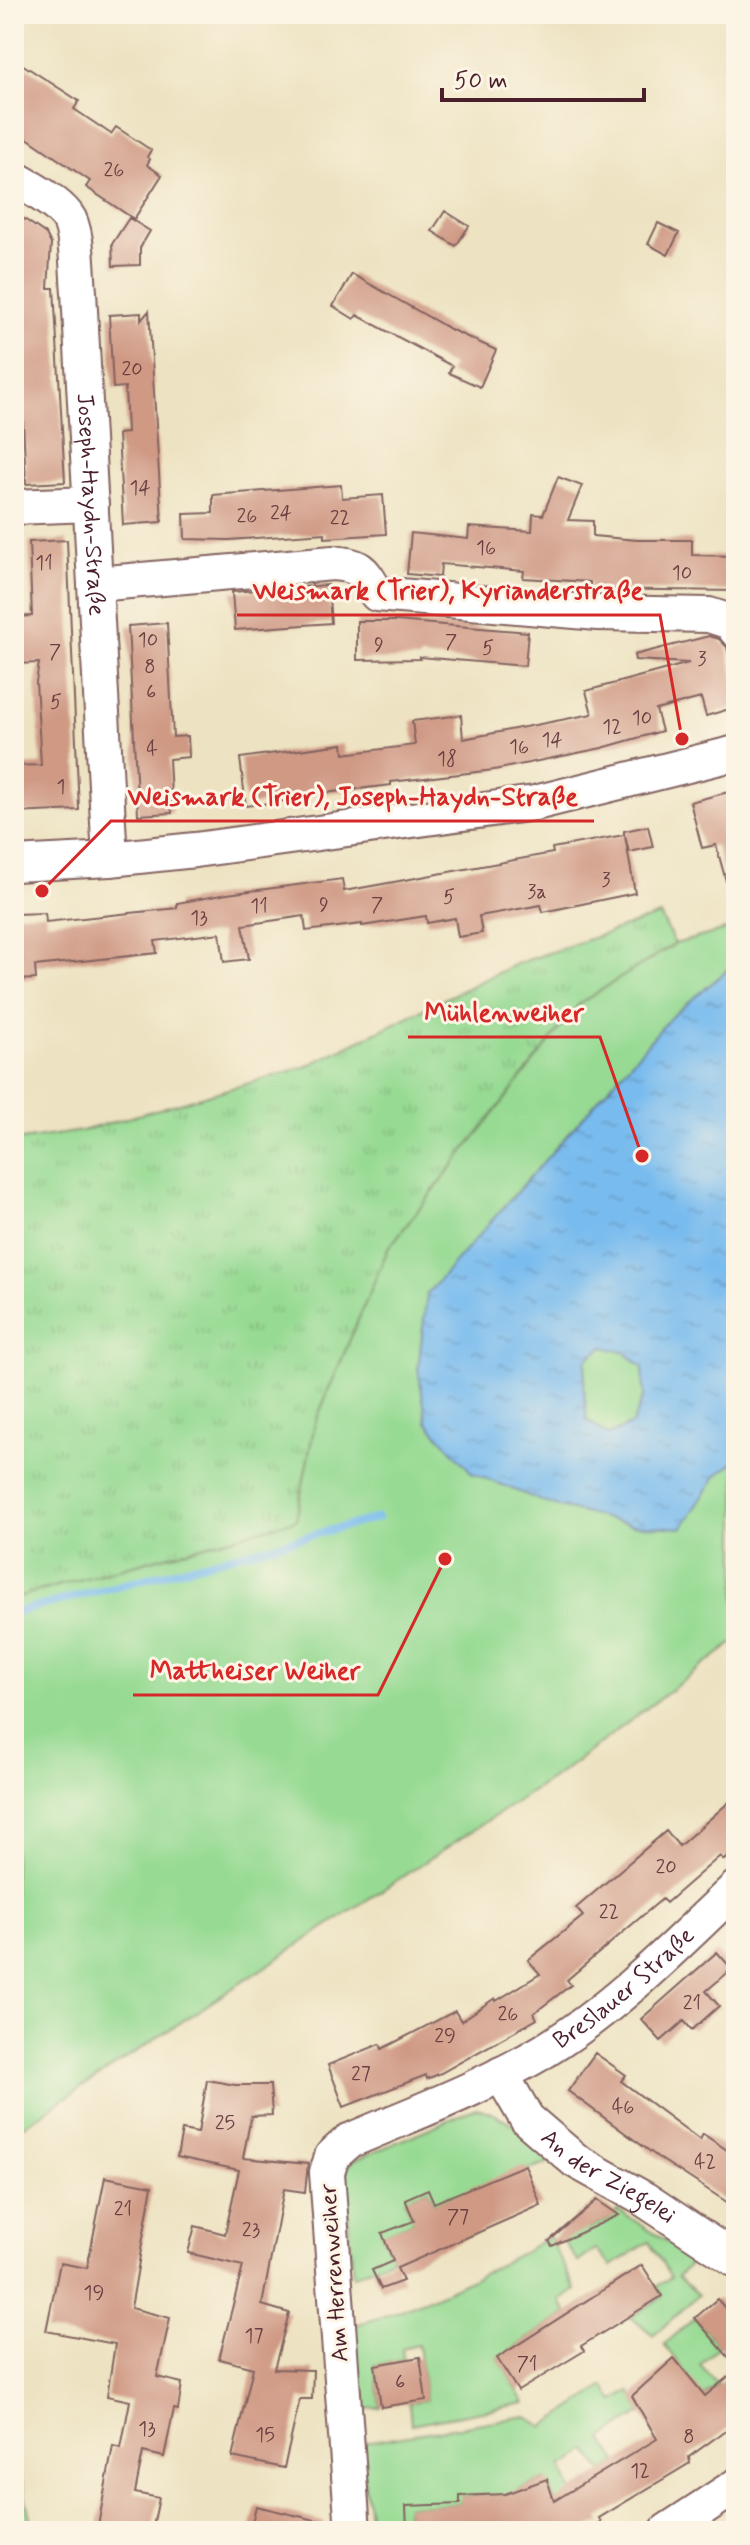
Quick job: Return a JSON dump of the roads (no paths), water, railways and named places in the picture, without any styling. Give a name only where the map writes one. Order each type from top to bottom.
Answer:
[{"type":"street","name":"Joseph-Haydn-Straße","points":[[14,178],[68,216],[73,237],[79,292],[110,859]]},
{"type":"street","points":[[14,507],[91,504]]},
{"type":"street","points":[[96,584],[333,563],[354,565],[365,575],[377,594],[598,613],[709,615],[734,623],[736,630]]},
{"type":"street","points":[[14,864],[110,859],[211,848],[535,803],[736,753]]},
{"type":"street","name":"Breslauer Straße","points":[[501,2074],[546,2049],[618,1998],[736,1888]]},
{"type":"street","name":"An der Ziegelei","points":[[501,2074],[527,2119],[576,2161],[654,2205],[736,2260]]},
{"type":"street","name":"Am Herrenweiher","points":[[353,2531],[327,2173],[332,2156],[349,2141],[501,2074]]},
{"type":"street","points":[[667,2531],[736,2486]]},
{"type":"water","points":[[736,963],[736,1461],[717,1475],[682,1528],[632,1525],[552,1505],[472,1473],[427,1422],[418,1369],[427,1294],[670,1018]],"holes":[[[603,1347],[625,1352],[643,1368],[644,1395],[632,1424],[608,1435],[587,1420],[584,1387],[586,1360]]]},
{"type":"waterway","points":[[14,1613],[377,1518]]},
{"type":"place","name":"Weismark (Trier), Kyrianderstraße","points":[[682,739]]},
{"type":"place","name":"Weismark (Trier), Joseph-Haydn-Straße","points":[[42,891]]},
{"type":"place","name":"Mühlenweiher","points":[[642,1156]]},
{"type":"place","name":"Mattheiser Weiher","points":[[445,1559]]}]
